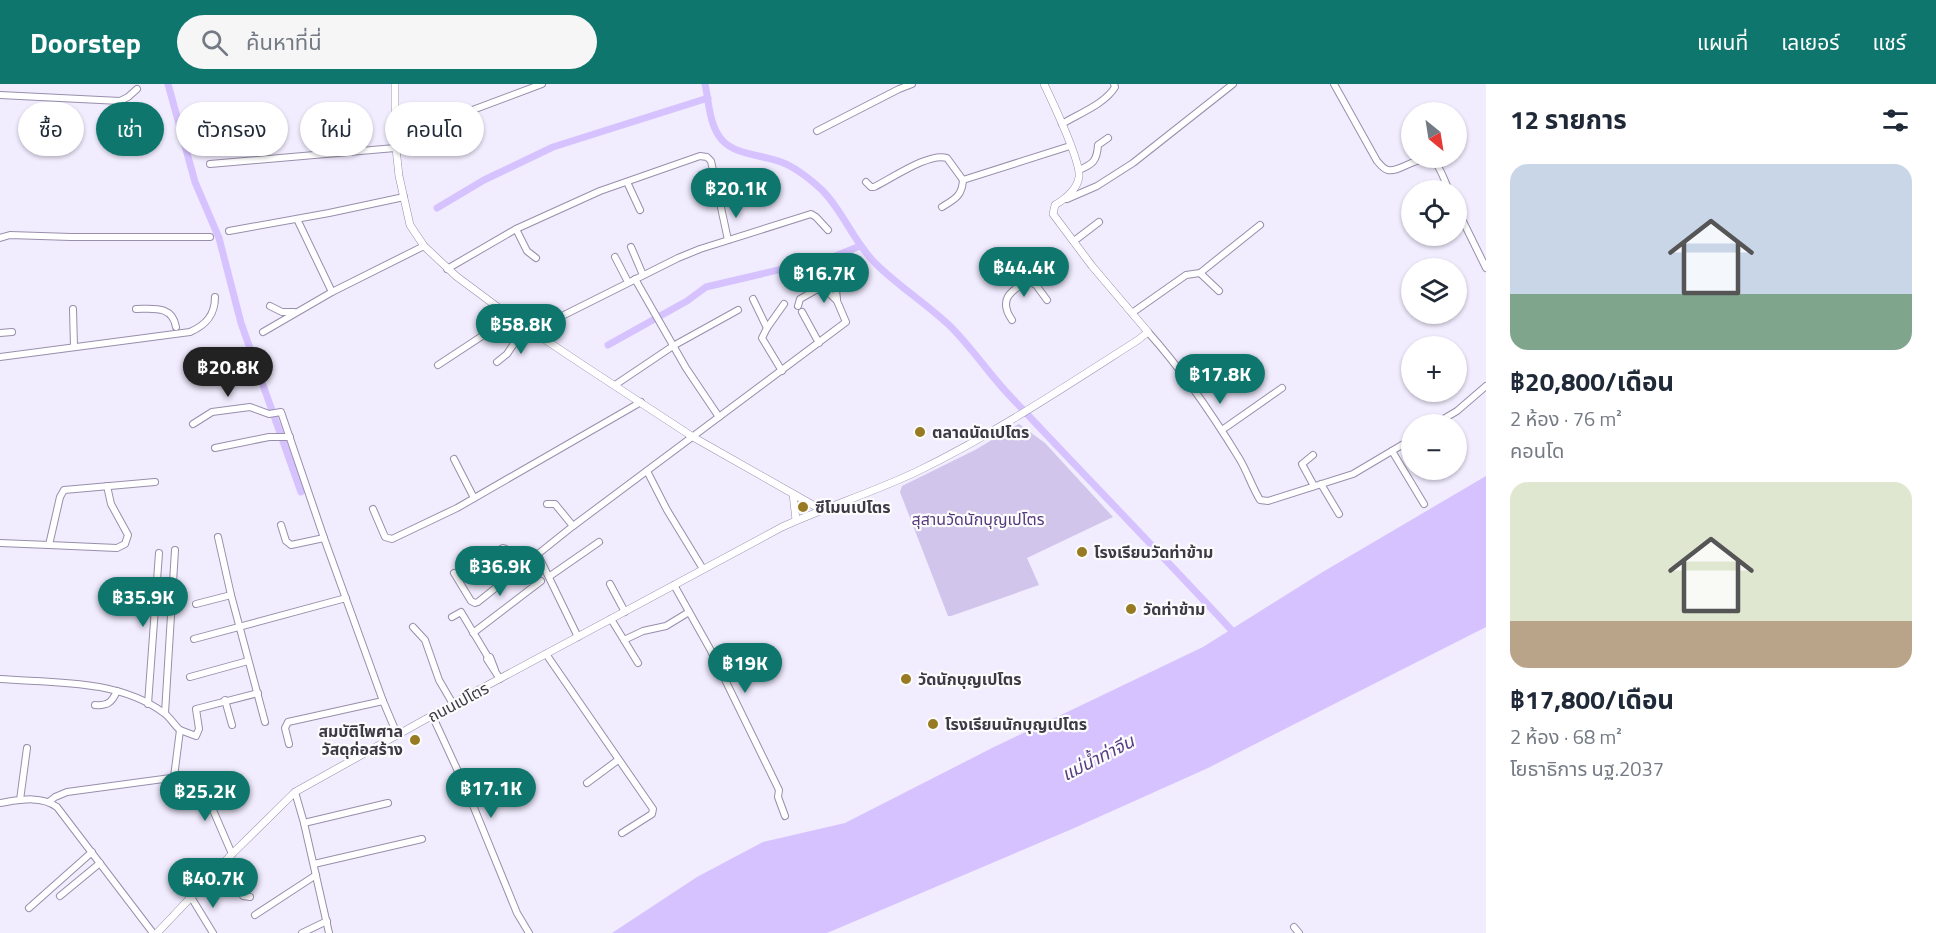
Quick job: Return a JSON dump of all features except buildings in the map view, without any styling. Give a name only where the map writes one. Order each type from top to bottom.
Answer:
[{"type":"street","points":[[395,84],[395,102]]},
{"type":"street","points":[[484,106],[542,84]]},
{"type":"street","points":[[817,131],[912,84]]},
{"type":"street","points":[[1044,84],[1079,170],[1076,185],[1063,200]]},
{"type":"street","points":[[1062,124],[1105,98],[1112,92],[1114,84]]},
{"type":"street","points":[[1233,84],[1133,163],[1097,186],[1055,205],[1053,214],[1166,353],[1222,430],[1241,461],[1260,500],[1268,501],[1353,474],[1401,446]]},
{"type":"street","points":[[1334,84],[1383,168],[1397,169],[1419,160],[1432,161],[1444,180]]},
{"type":"street","points":[[0,95],[120,101],[137,89]]},
{"type":"street","points":[[1079,170],[1093,164],[1098,153],[1098,145],[1108,138]]},
{"type":"street","points":[[963,180],[1070,146]]},
{"type":"street","points":[[210,164],[385,149]]},
{"type":"street","points":[[396,156],[410,225],[424,246],[447,269],[511,317],[693,436],[820,509]]},
{"type":"street","points":[[447,269],[516,229],[600,191],[700,156],[707,157],[711,161],[728,240]]},
{"type":"street","points":[[866,182],[874,188],[931,158],[944,156],[963,180],[962,190],[958,197],[942,207]]},
{"type":"street","points":[[627,182],[640,210]]},
{"type":"street","points":[[229,231],[404,197]]},
{"type":"street","points":[[497,362],[513,345],[534,331],[643,275],[700,249],[811,214],[828,230]]},
{"type":"street","points":[[297,219],[332,292]]},
{"type":"street","points":[[1074,242],[1100,222]]},
{"type":"street","points":[[1132,313],[1186,275],[1200,273],[1260,225]]},
{"type":"street","points":[[516,229],[527,251],[536,258]]},
{"type":"street","points":[[1467,229],[1486,268]]},
{"type":"street","points":[[0,238],[10,235],[210,237]]},
{"type":"street","points":[[263,332],[294,312],[424,246]]},
{"type":"street","points":[[631,247],[643,275]]},
{"type":"street","points":[[615,257],[654,313],[719,417]]},
{"type":"street","points":[[1200,273],[1220,291]]},
{"type":"street","points":[[1012,320],[1006,312],[1006,299],[1025,282],[1033,282],[1047,300]]},
{"type":"street","points":[[454,573],[471,601],[475,603],[573,526],[846,322],[837,301],[836,290],[848,283]]},
{"type":"street","points":[[819,343],[800,309],[800,299],[816,290],[829,292],[837,301]]},
{"type":"street","points":[[0,357],[198,329],[210,318],[215,308],[215,297]]},
{"type":"street","points":[[753,300],[767,327]]},
{"type":"street","points":[[782,371],[764,343],[762,335],[784,304]]},
{"type":"street","points":[[270,306],[282,312],[294,312]]},
{"type":"street","points":[[73,309],[74,347]]},
{"type":"street","points":[[136,309],[166,310],[171,314],[176,331]]},
{"type":"street","points":[[615,385],[674,346],[738,310]]},
{"type":"street","points":[[438,365],[511,317]]},
{"type":"street","points":[[0,333],[12,332]]},
{"type":"street","name":"ถนนเปโตร","points":[[157,933],[295,792],[432,715],[796,520],[899,480],[961,449],[1148,332]]},
{"type":"street","points":[[1450,414],[1486,386]]},
{"type":"street","points":[[1222,430],[1282,388]]},
{"type":"street","points":[[373,509],[385,537],[392,539],[474,498],[641,402]]},
{"type":"street","points":[[194,424],[212,412],[250,407],[269,414],[281,412],[383,701],[398,734]]},
{"type":"street","points":[[215,448],[277,436],[288,437]]},
{"type":"street","points":[[1392,451],[1424,504]]},
{"type":"street","points":[[1313,455],[1302,464],[1339,514]]},
{"type":"street","points":[[454,459],[474,498]]},
{"type":"street","points":[[647,471],[667,510],[703,569]]},
{"type":"street","points":[[49,545],[60,496],[64,490],[155,482]]},
{"type":"street","points":[[0,543],[117,548],[125,544],[128,535],[111,504],[107,486]]},
{"type":"street","points":[[793,494],[796,504],[796,520]]},
{"type":"street","points":[[547,504],[555,504],[573,526]]},
{"type":"street","points":[[281,525],[286,541],[291,544],[324,538]]},
{"type":"street","points":[[218,537],[248,661],[266,722]]},
{"type":"street","points":[[550,576],[599,542]]},
{"type":"street","points":[[496,552],[503,548],[506,549],[519,570]]},
{"type":"street","points":[[165,713],[175,550]]},
{"type":"street","points":[[148,704],[159,553]]},
{"type":"street","points":[[538,555],[579,637]]},
{"type":"street","points":[[473,633],[540,581]]},
{"type":"street","points":[[610,584],[625,612]]},
{"type":"street","points":[[674,585],[710,649],[779,790],[778,797],[785,816]]},
{"type":"street","points":[[196,604],[231,595]]},
{"type":"street","points":[[194,639],[346,598]]},
{"type":"street","points":[[452,617],[461,612],[500,679]]},
{"type":"street","points":[[624,640],[643,631],[666,626],[690,612]]},
{"type":"street","points":[[611,619],[638,663]]},
{"type":"street","points":[[413,627],[425,640],[439,680],[453,704]]},
{"type":"street","points":[[546,654],[653,809],[652,814],[622,833]]},
{"type":"street","points":[[190,677],[248,661]]},
{"type":"street","points":[[0,679],[87,686],[117,691],[165,713],[180,730],[196,736],[199,729],[196,709],[258,693]]},
{"type":"street","points":[[95,705],[103,706],[110,702],[117,691]]},
{"type":"street","points":[[225,700],[232,725]]},
{"type":"street","points":[[289,744],[285,728],[288,722],[383,701]]},
{"type":"street","points":[[432,715],[468,793],[517,913],[529,933]]},
{"type":"street","points":[[174,777],[180,730]]},
{"type":"street","points":[[20,800],[27,748]]},
{"type":"street","points":[[586,783],[618,760]]},
{"type":"street","points":[[0,803],[20,800],[50,801],[67,792],[193,775],[200,780],[232,854]]},
{"type":"street","points":[[295,792],[329,933]]},
{"type":"street","points":[[50,801],[65,816],[153,933]]},
{"type":"street","points":[[304,823],[388,803]]},
{"type":"street","points":[[314,864],[422,839]]},
{"type":"street","points":[[29,908],[92,852]]},
{"type":"street","points":[[60,896],[100,863]]},
{"type":"street","points":[[223,864],[243,896],[250,897]]},
{"type":"street","points":[[255,915],[316,875]]},
{"type":"street","points":[[191,897],[213,933]]},
{"type":"street","points":[[302,933],[327,921]]},
{"type":"street","points":[[1294,927],[1299,933]]},
{"type":"green space","name":"สุสานวัดนักบุญเปโตร","points":[[1019,424],[1045,443],[1113,517],[1027,558],[1039,585],[948,616],[900,492],[902,486],[975,450]]},
{"type":"water","name":"แม่น้ำท่าจีน","points":[[1486,476],[1486,627],[1208,768],[1072,829],[827,933],[612,933],[697,877],[763,842],[845,823],[994,747],[1203,647],[1321,573]]},
{"type":"waterway","points":[[168,84],[195,182],[219,238],[241,323],[301,492]]},
{"type":"waterway","points":[[705,84],[714,127],[722,140],[734,149],[786,164],[822,190],[875,263],[951,327],[1010,396],[1237,636]]},
{"type":"waterway","points":[[437,208],[484,180],[553,147],[708,98]]},
{"type":"waterway","points":[[608,345],[687,301],[706,287],[833,257],[860,246]]},
{"type":"place","name":"ตลาดนัดเปโตร","points":[[920,432]]},
{"type":"place","name":"ซีโมนเปโตร","points":[[803,507]]},
{"type":"place","name":"โรงเรียนวัดท่าข้าม","points":[[1082,552]]},
{"type":"place","name":"วัดท่าข้าม","points":[[1131,609]]},
{"type":"place","name":"วัดนักบุญเปโตร","points":[[906,679]]},
{"type":"place","name":"โรงเรียนนักบุญเปโตร","points":[[933,724]]},
{"type":"place","name":"สมบัติไพศาล วัสดุก่อสร้าง","points":[[415,740]]}]
